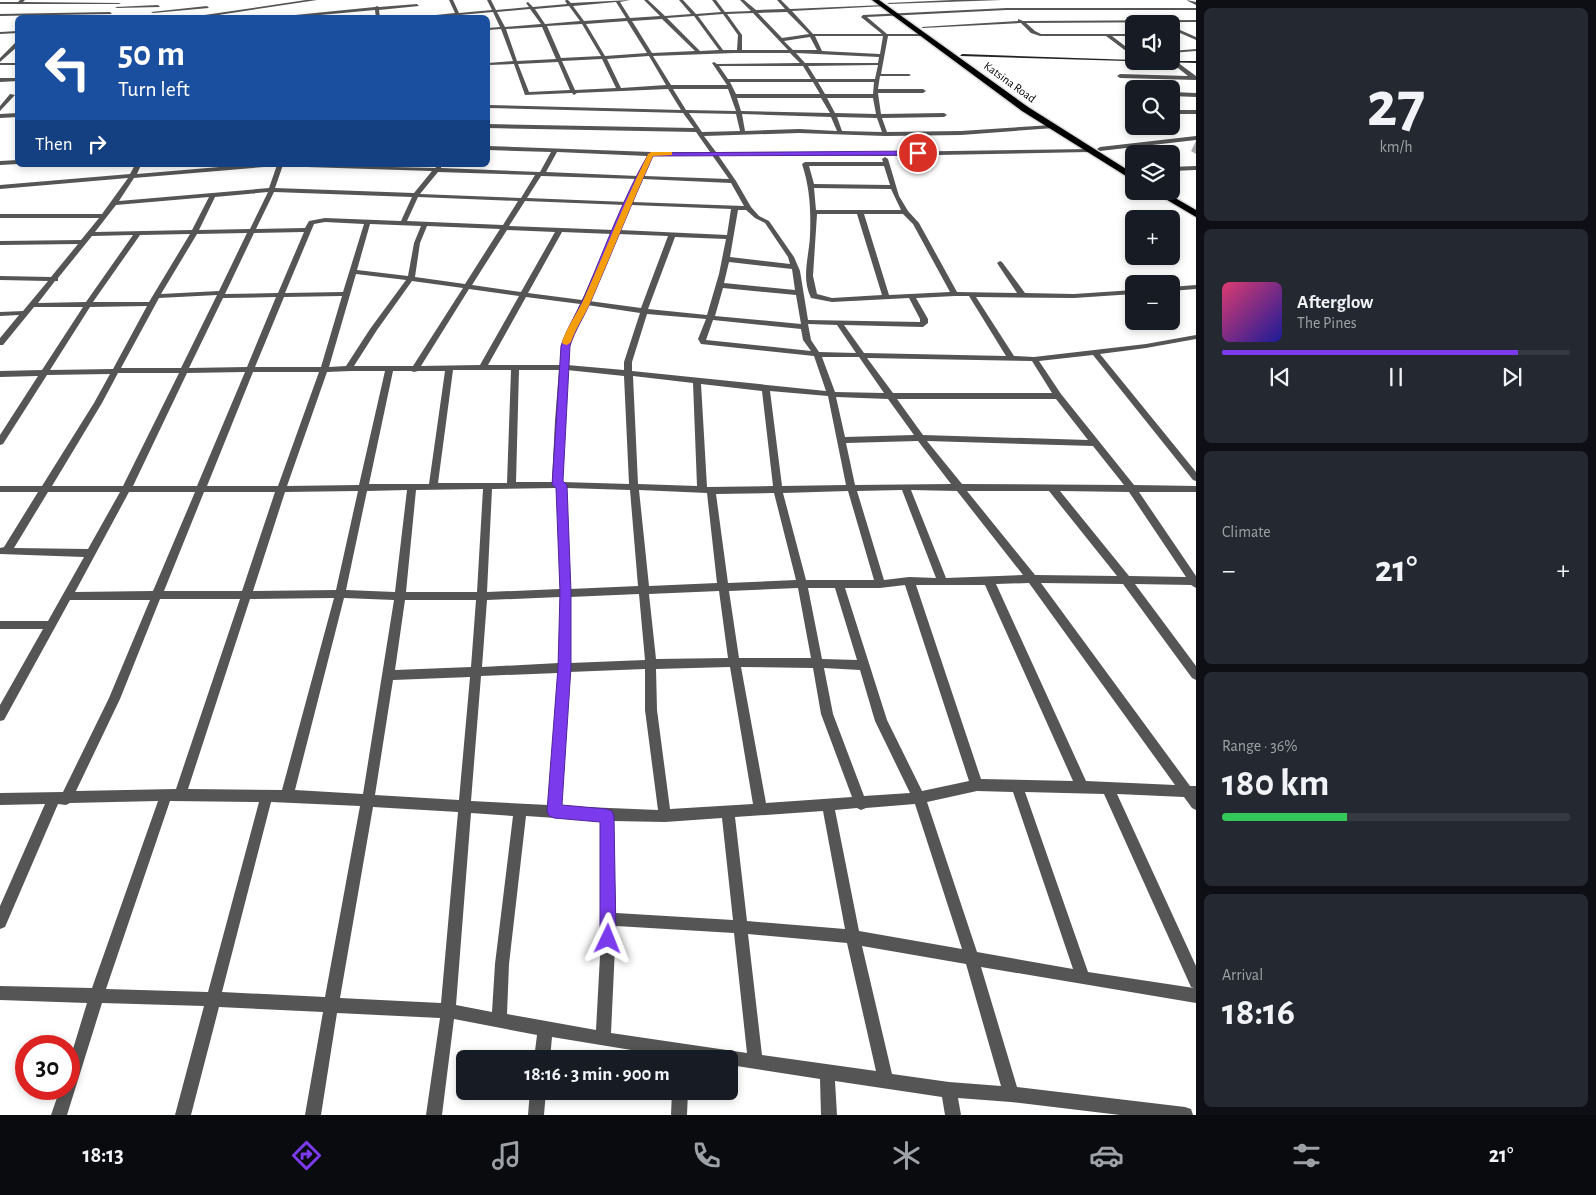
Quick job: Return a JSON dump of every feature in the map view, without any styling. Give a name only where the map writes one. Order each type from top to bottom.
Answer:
[{"type":"highway","name":"Katsina Road","points":[[875,0],[886,3],[904,13],[923,31],[1052,127],[1125,173]]},
{"type":"highway","name":"Katsina Road","points":[[886,3],[894,13],[962,55],[1036,107],[1125,163]]},
{"type":"highway","points":[[1180,196],[1196,205]]},
{"type":"highway","points":[[1172,200],[1196,214]]},
{"type":"street","points":[[150,15],[158,6],[160,0]]},
{"type":"street","points":[[208,0],[208,14]]},
{"type":"street","points":[[202,15],[280,2],[315,0]]},
{"type":"street","points":[[361,0],[364,8]]},
{"type":"street","points":[[452,0],[459,15],[568,2],[628,0]]},
{"type":"street","points":[[489,0],[502,28],[527,94],[671,87],[731,87]]},
{"type":"street","points":[[526,0],[544,25],[574,93]]},
{"type":"street","points":[[617,0],[685,112],[733,181],[748,208],[757,217],[767,222],[791,257],[807,340],[817,354],[831,392],[851,488],[880,584]]},
{"type":"street","points":[[646,0],[698,51]]},
{"type":"street","points":[[681,0],[703,24],[722,52]]},
{"type":"street","points":[[714,0],[741,38],[739,41],[740,52]]},
{"type":"street","points":[[742,0],[805,65],[833,114],[840,132]]},
{"type":"street","points":[[779,0],[812,35],[820,52]]},
{"type":"street","points":[[490,29],[694,14],[886,3],[999,0],[1021,22],[1034,32],[1040,34],[1125,35]]},
{"type":"street","points":[[1189,0],[1196,4]]},
{"type":"street","points":[[0,4],[21,2],[158,6]]},
{"type":"street","points":[[302,13],[303,2]]},
{"type":"street","points":[[296,15],[302,13],[310,15],[416,2],[419,15]]},
{"type":"street","points":[[568,2],[584,22],[604,56],[620,90]]},
{"type":"street","points":[[111,15],[119,4]]},
{"type":"street","points":[[1079,4],[1097,23]]},
{"type":"street","points":[[1128,4],[1147,15]]},
{"type":"street","points":[[153,12],[207,7]]},
{"type":"street","points":[[377,7],[378,15]]},
{"type":"street","points":[[886,36],[863,16],[1007,9],[1196,8]]},
{"type":"street","points":[[0,19],[3,15]]},
{"type":"street","points":[[1180,21],[1196,21]]},
{"type":"street","points":[[780,40],[812,35],[886,36],[1021,22],[1125,22]]},
{"type":"street","points":[[1103,31],[1125,49]]},
{"type":"street","points":[[1180,31],[1196,39]]},
{"type":"street","points":[[0,33],[15,32]]},
{"type":"street","points":[[1180,34],[1196,34]]},
{"type":"street","points":[[885,134],[875,94],[886,36]]},
{"type":"street","points":[[0,49],[15,49]]},
{"type":"street","points":[[0,63],[15,50]]},
{"type":"street","points":[[1180,51],[1196,50]]},
{"type":"street","points":[[490,64],[698,51],[820,52],[883,56]]},
{"type":"street","points":[[706,52],[728,80],[739,113],[743,133]]},
{"type":"street","points":[[962,55],[1125,61]]},
{"type":"street","points":[[1180,63],[1196,62]]},
{"type":"street","points":[[0,63],[15,64]]},
{"type":"street","points":[[716,65],[880,64]]},
{"type":"street","points":[[1180,67],[1195,79]]},
{"type":"street","points":[[878,75],[909,75]]},
{"type":"street","points":[[1120,76],[1195,79]]},
{"type":"street","points":[[0,80],[15,79]]},
{"type":"street","points":[[728,80],[877,81]]},
{"type":"street","points":[[734,96],[823,97],[923,91]]},
{"type":"street","points":[[574,115],[590,92]]},
{"type":"street","points":[[1180,94],[1196,95]]},
{"type":"street","points":[[0,96],[15,95]]},
{"type":"street","points":[[0,108],[15,95]]},
{"type":"street","points":[[490,107],[879,116],[944,115]]},
{"type":"street","points":[[1180,112],[1196,112]]},
{"type":"street","points":[[0,116],[15,115]]},
{"type":"street","points":[[568,128],[571,121]]},
{"type":"street","points":[[490,126],[743,133],[840,132],[885,134],[979,132],[1052,127]]},
{"type":"street","points":[[1100,148],[1196,138]]},
{"type":"street","points":[[490,148],[651,154],[884,154],[1088,150]]},
{"type":"street","points":[[414,370],[555,150]]},
{"type":"street","points":[[554,811],[564,667],[566,592],[559,485],[565,346],[570,332],[586,303],[651,154]]},
{"type":"street","points":[[884,154],[893,187],[905,212],[916,223],[955,294]]},
{"type":"street","points":[[0,163],[13,160]]},
{"type":"street","points":[[886,164],[805,164],[813,212],[810,284],[814,296],[832,300],[955,294],[1074,296],[1125,293]]},
{"type":"street","points":[[0,344],[83,242],[133,176],[137,167]]},
{"type":"street","points":[[0,187],[240,167]]},
{"type":"street","points":[[0,714],[126,490],[258,221],[272,190],[279,167]]},
{"type":"street","points":[[387,167],[733,181]]},
{"type":"street","points":[[403,223],[416,195],[439,168]]},
{"type":"street","points":[[1180,169],[1196,168]]},
{"type":"street","points":[[810,186],[893,187]]},
{"type":"street","points":[[113,203],[272,190],[748,208]]},
{"type":"street","points":[[3,551],[47,488],[116,371],[194,233],[213,195]]},
{"type":"street","points":[[735,207],[720,285],[711,318],[702,339],[704,342],[817,354],[1034,359],[1196,337]]},
{"type":"street","points":[[813,212],[905,212]]},
{"type":"street","points":[[860,213],[886,298]]},
{"type":"street","points":[[0,216],[103,216]]},
{"type":"street","points":[[0,922],[60,799],[114,699],[155,595],[202,489],[249,370],[312,222],[316,220],[425,223],[730,237]]},
{"type":"street","points":[[80,1049],[97,995],[173,796],[324,369],[368,221]]},
{"type":"street","points":[[348,370],[374,329],[411,278],[417,243],[425,223]]},
{"type":"street","points":[[482,368],[560,229]]},
{"type":"street","points":[[89,234],[308,230]]},
{"type":"street","points":[[0,442],[43,372],[137,234]]},
{"type":"street","points":[[665,816],[654,744],[650,664],[635,486],[629,372],[630,355],[672,235]]},
{"type":"street","points":[[0,243],[83,242]]},
{"type":"street","points":[[725,258],[794,267]]},
{"type":"street","points":[[1000,263],[1024,296]]},
{"type":"street","points":[[352,271],[644,311],[804,325],[839,323],[920,325],[924,323],[924,319],[912,297]]},
{"type":"street","points":[[0,278],[55,278]]},
{"type":"street","points":[[720,285],[799,293]]},
{"type":"street","points":[[1180,288],[1196,287]]},
{"type":"street","points":[[31,305],[87,306],[221,295],[346,294]]},
{"type":"street","points":[[971,294],[1012,359]]},
{"type":"street","points":[[0,314],[25,313]]},
{"type":"street","points":[[839,323],[920,438],[1032,579],[1192,792],[1196,804]]},
{"type":"street","points":[[1095,352],[1196,478]]},
{"type":"street","points":[[1034,359],[1058,396],[1131,488],[1195,582]]},
{"type":"street","points":[[511,486],[515,367]]},
{"type":"street","points":[[0,374],[116,371],[414,370],[563,367],[629,372],[766,389],[831,392],[847,396],[1058,396]]},
{"type":"street","points":[[433,487],[449,369]]},
{"type":"street","points":[[286,796],[340,594],[389,370]]},
{"type":"street","points":[[697,381],[706,490],[734,663],[761,810]]},
{"type":"street","points":[[766,389],[778,491],[802,584],[827,714],[861,804]]},
{"type":"street","points":[[841,440],[920,438],[1095,443]]},
{"type":"street","points":[[0,489],[281,489],[559,485],[778,491],[905,487],[1196,489]]},
{"type":"street","points":[[434,1115],[448,1012],[482,596],[488,486]]},
{"type":"street","points":[[313,1115],[330,1004],[388,675],[400,596],[412,487]]},
{"type":"street","points":[[905,487],[942,582]]},
{"type":"street","points":[[1052,488],[1126,580],[1196,675]]},
{"type":"street","points":[[3,551],[89,553]]},
{"type":"street","points":[[66,596],[340,594],[482,596],[802,584],[880,584],[909,581],[942,582],[1032,579],[1195,582]]},
{"type":"street","points":[[909,581],[977,785]]},
{"type":"street","points":[[989,581],[1082,787]]},
{"type":"street","points":[[839,585],[881,721],[919,798],[972,959],[1011,1094]]},
{"type":"street","points":[[0,625],[50,625]]},
{"type":"street","points":[[388,675],[650,664],[817,662],[864,664]]},
{"type":"street","points":[[0,799],[286,796],[554,811],[607,816],[665,816],[861,804],[919,798],[977,785],[1192,792]]},
{"type":"street","points":[[1017,786],[1083,978]]},
{"type":"street","points":[[1108,788],[1196,982]]},
{"type":"street","points":[[183,1115],[266,797]]},
{"type":"street","points":[[828,806],[853,937],[885,1079]]},
{"type":"street","points":[[500,1021],[502,964],[520,810]]},
{"type":"street","points":[[728,812],[742,927],[755,1061]]},
{"type":"street","points":[[603,1039],[609,919],[607,816]]},
{"type":"street","points":[[609,919],[742,927],[853,937],[972,959],[1196,996]]},
{"type":"street","points":[[0,993],[330,1004],[448,1012],[657,1050]]},
{"type":"street","points":[[543,1050],[545,1030]]},
{"type":"street","points":[[738,1060],[885,1079],[949,1090],[1011,1094],[1185,1115]]},
{"type":"street","points":[[827,1071],[829,1115]]},
{"type":"street","points":[[949,1090],[953,1115]]},
{"type":"street","points":[[60,1115],[64,1100]]},
{"type":"street","points":[[536,1115],[537,1100]]},
{"type":"street","points":[[679,1115],[680,1100]]},
{"type":"slow traffic","points":[[567,342],[651,154],[670,154]]},
{"type":"route","points":[[608,939],[607,816],[554,811],[564,667],[566,592],[562,485],[557,485],[559,420],[565,346],[570,332],[586,303],[651,154],[774,152],[918,153]]}]
